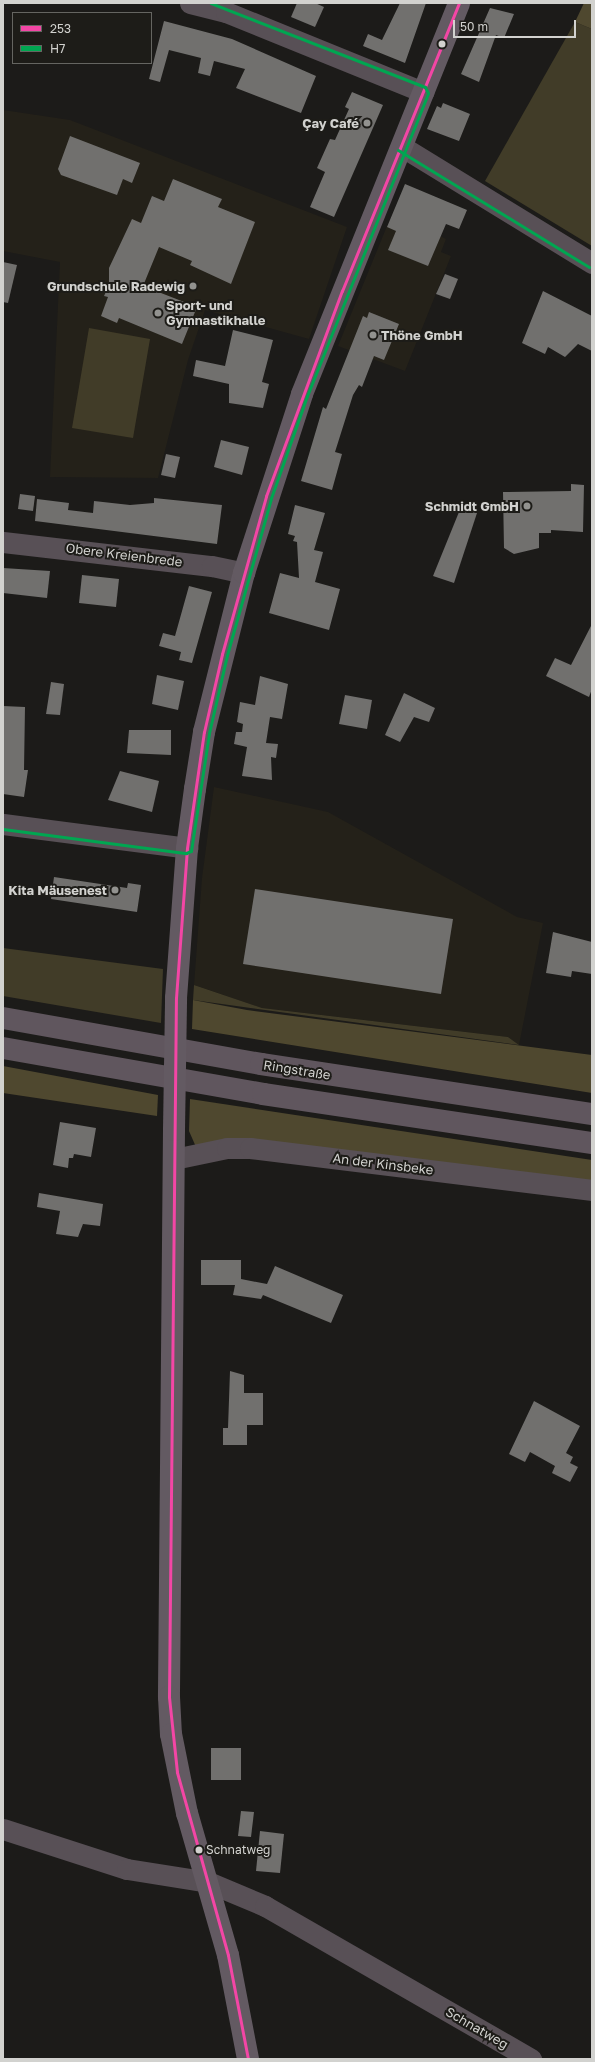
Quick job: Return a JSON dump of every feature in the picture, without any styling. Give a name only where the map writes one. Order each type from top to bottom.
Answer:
[{"type":"highway","name":"Ringstraße","points":[[3,1018],[261,1064],[592,1114]]},
{"type":"highway","points":[[3,1048],[263,1094],[592,1143]]},
{"type":"main road","points":[[248,2059],[228,1955],[177,1772],[169,1697],[176,998],[187,848],[204,732],[244,573],[302,394],[459,3]]},
{"type":"street","points":[[190,3],[226,12],[423,92]]},
{"type":"street","points":[[401,146],[592,263]]},
{"type":"street","name":"Obere Kreienbrede","points":[[3,542],[212,566],[244,573]]},
{"type":"street","points":[[3,824],[187,848]]},
{"type":"street","name":"An der Kinsbeke","points":[[174,1160],[227,1148],[250,1148],[592,1190]]},
{"type":"street","name":"Schnatweg","points":[[3,1829],[127,1869],[208,1882],[265,1906],[531,2059]]},
{"type":"shaded area","points":[[584,3],[592,3],[592,29],[575,22]]},
{"type":"shaded area","points":[[575,22],[592,29],[592,246],[485,181]]},
{"type":"shaded area","name":"Grundschule Radewig","points":[[3,110],[70,120],[347,227],[309,339],[205,310],[188,360],[158,478],[50,477],[60,262],[3,251]]},
{"type":"shaded area","points":[[387,226],[396,231],[432,232],[446,239],[441,252],[451,256],[405,371],[338,346]]},
{"type":"shaded area","points":[[89,328],[150,339],[133,438],[72,428]]},
{"type":"shaded area","points":[[214,787],[328,812],[517,917],[543,923],[519,1045],[508,1037],[262,1008],[194,985],[202,878]]},
{"type":"shaded area","points":[[3,948],[163,969],[161,1023],[3,996]]},
{"type":"shaded area","points":[[194,985],[262,1008],[508,1037],[519,1045],[193,1000]]},
{"type":"shaded area","points":[[193,1000],[247,1010],[592,1055],[592,1093],[192,1029]]},
{"type":"shaded area","points":[[3,1066],[158,1095],[157,1116],[3,1093]]},
{"type":"shaded area","points":[[190,1099],[592,1160],[592,1183],[196,1147],[189,1131]]},
{"type":"building","points":[[297,3],[315,3],[324,7],[315,27],[291,17]]},
{"type":"building","points":[[400,3],[426,3],[405,63],[363,46],[368,34],[382,40]]},
{"type":"building","points":[[490,8],[514,14],[504,38],[496,35],[479,82],[461,74]]},
{"type":"building","points":[[164,21],[232,39],[316,76],[301,113],[236,88],[245,69],[214,61],[210,76],[198,73],[201,58],[169,50],[160,82],[149,79]]},
{"type":"building","points":[[352,92],[383,105],[334,217],[310,207],[325,172],[317,168],[330,139],[335,140],[349,109],[345,107]]},
{"type":"building","points":[[443,103],[470,114],[459,141],[427,129],[437,106],[441,108]]},
{"type":"building","points":[[70,136],[140,163],[132,183],[123,179],[117,195],[61,175],[58,169]]},
{"type":"building","points":[[173,179],[222,199],[218,207],[255,222],[231,284],[190,265],[192,261],[159,247],[143,286],[197,307],[182,344],[119,318],[117,323],[101,316],[108,297],[104,296],[109,285],[109,268],[132,219],[141,223],[152,196],[164,201]]},
{"type":"building","points":[[405,184],[467,210],[459,229],[446,224],[428,266],[388,250],[396,231],[387,227]]},
{"type":"building","points":[[3,262],[17,265],[8,303],[3,302]]},
{"type":"building","points":[[445,274],[458,279],[450,299],[436,294]]},
{"type":"building","points":[[543,291],[592,316],[592,351],[578,344],[565,357],[548,347],[545,354],[522,343]]},
{"type":"building","points":[[369,312],[399,324],[384,360],[374,356],[362,387],[359,385],[353,395],[335,452],[342,454],[332,490],[301,481],[323,407],[326,409],[363,316],[367,318]]},
{"type":"building","points":[[233,330],[273,340],[262,382],[269,384],[263,408],[229,403],[229,384],[193,376],[196,360],[225,366]]},
{"type":"building","points":[[221,440],[249,447],[242,475],[214,467]]},
{"type":"building","points":[[166,454],[180,457],[175,478],[161,475]]},
{"type":"building","points":[[571,484],[584,485],[583,532],[551,530],[551,533],[539,533],[539,548],[514,554],[504,548],[503,492],[571,491]]},
{"type":"building","points":[[20,494],[35,496],[33,511],[18,509]]},
{"type":"building","points":[[154,498],[222,505],[217,544],[35,521],[37,499],[69,503],[68,510],[93,513],[94,501],[130,505],[154,503]]},
{"type":"building","points":[[295,505],[325,513],[314,550],[323,552],[315,582],[340,589],[329,630],[269,613],[280,573],[299,578],[297,542],[293,541],[295,536],[288,534]]},
{"type":"building","points":[[461,507],[477,513],[454,583],[433,576]]},
{"type":"building","points":[[3,568],[50,571],[47,598],[3,593]]},
{"type":"building","points":[[82,575],[119,579],[116,607],[79,603]]},
{"type":"building","points":[[189,586],[212,592],[192,663],[179,660],[181,652],[159,646],[163,633],[175,636]]},
{"type":"building","points":[[592,624],[592,689],[589,697],[546,676],[555,658],[571,665]]},
{"type":"building","points":[[157,675],[184,681],[178,710],[152,704]]},
{"type":"building","points":[[260,676],[288,684],[282,719],[270,717],[266,743],[278,744],[276,758],[271,757],[272,780],[242,776],[247,747],[234,744],[236,732],[242,732],[243,724],[237,722],[240,702],[255,705]]},
{"type":"building","points":[[51,682],[64,684],[60,715],[46,714]]},
{"type":"building","points":[[404,693],[435,708],[429,722],[414,717],[400,742],[385,735]]},
{"type":"building","points":[[345,695],[372,700],[367,729],[339,724]]},
{"type":"building","points":[[3,706],[25,707],[24,770],[28,770],[24,797],[3,794]]},
{"type":"building","points":[[129,730],[171,730],[171,755],[127,753]]},
{"type":"building","points":[[120,771],[159,781],[152,812],[108,800]]},
{"type":"building","points":[[54,877],[127,888],[128,883],[141,885],[137,912],[51,899]]},
{"type":"building","points":[[255,889],[453,919],[441,994],[243,964]]},
{"type":"building","points":[[553,932],[592,942],[592,974],[572,971],[571,977],[546,973]]},
{"type":"building","points":[[60,1122],[96,1128],[91,1157],[74,1154],[73,1158],[69,1158],[68,1168],[53,1165]]},
{"type":"building","points":[[39,1193],[103,1204],[100,1226],[83,1224],[78,1237],[56,1234],[60,1211],[37,1207]]},
{"type":"building","points":[[201,1260],[241,1260],[241,1279],[267,1284],[275,1266],[343,1295],[331,1323],[263,1295],[261,1299],[233,1295],[235,1285],[201,1285]]},
{"type":"building","points":[[230,1371],[244,1375],[244,1393],[263,1393],[263,1425],[247,1425],[247,1445],[223,1445],[223,1428],[228,1428]]},
{"type":"building","points":[[534,1401],[580,1426],[566,1453],[573,1457],[570,1463],[578,1467],[570,1482],[552,1473],[555,1466],[530,1452],[525,1462],[509,1454]]},
{"type":"building","points":[[211,1748],[241,1748],[241,1780],[211,1780]]},
{"type":"building","points":[[241,1811],[254,1812],[251,1837],[238,1836]]},
{"type":"building","points":[[260,1831],[284,1834],[280,1873],[256,1871]]},
{"type":"transit line","name":"H7","points":[[3,829],[186,853],[191,851],[209,733],[227,655],[271,498],[307,396],[428,93],[425,87],[211,3]]},
{"type":"transit line","name":"253","points":[[248,2059],[228,1955],[177,1772],[169,1697],[176,998],[187,848],[204,732],[222,654],[266,496],[342,291],[459,3]]},
{"type":"transit line","name":"H7","points":[[398,150],[589,267]]},
{"type":"place","name":"Çay Café","points":[[367,123]]},
{"type":"place","name":"Grundschule Radewig","points":[[193,286]]},
{"type":"place","name":"Sport- und Gymnastikhalle","points":[[158,313]]},
{"type":"place","name":"Thöne GmbH","points":[[373,335]]},
{"type":"place","name":"Schmidt GmbH","points":[[527,506]]},
{"type":"place","name":"Kita Mäusenest","points":[[115,890]]},
{"type":"place","name":"Schnatweg","points":[[199,1850]]}]
